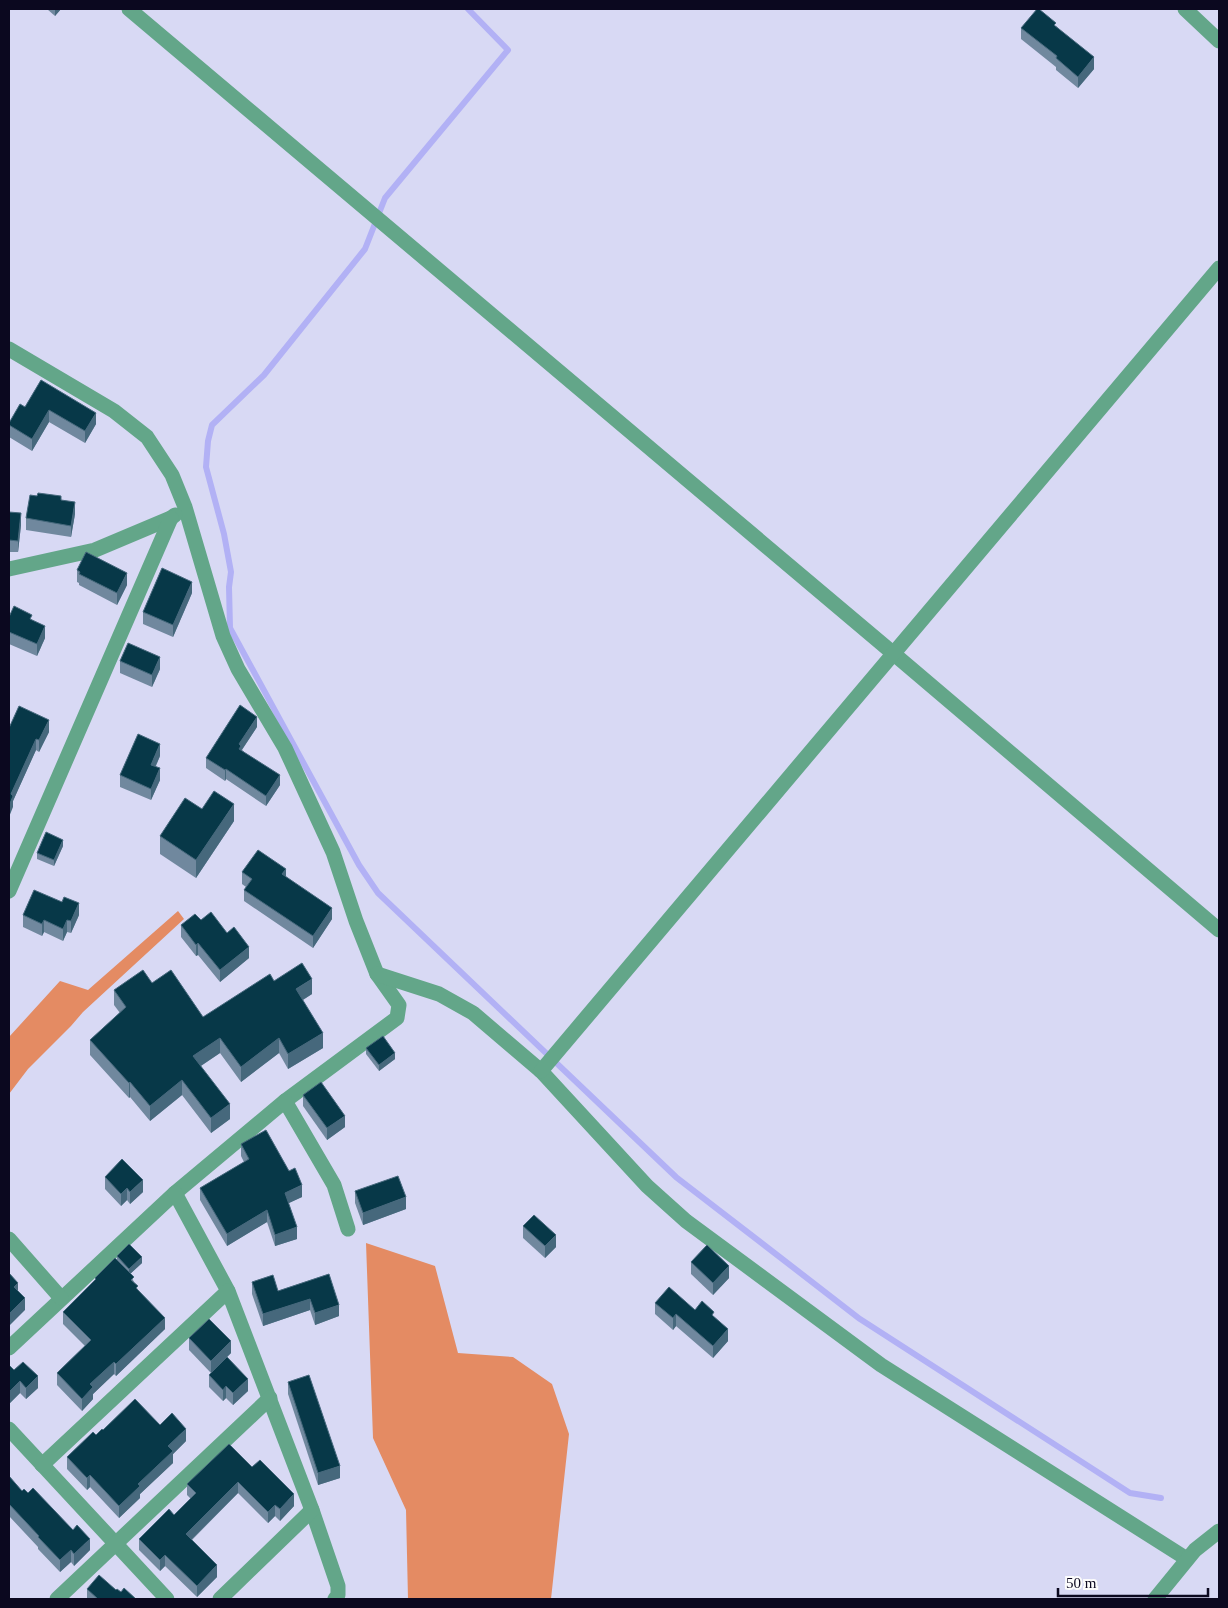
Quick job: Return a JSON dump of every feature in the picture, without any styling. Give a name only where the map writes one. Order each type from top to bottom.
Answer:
[{"type":"street","points":[[129,9],[1219,930]]},
{"type":"street","points":[[1185,9],[1219,41]]},
{"type":"street","points":[[541,1071],[1219,268]]},
{"type":"street","points":[[9,349],[114,411],[147,437],[172,475],[185,507],[223,636],[238,669],[285,748],[333,852],[377,974],[399,1005],[397,1018],[285,1101],[175,1193],[9,1348]]},
{"type":"street","points":[[9,569],[95,550],[171,518],[185,507]]},
{"type":"street","points":[[9,891],[171,518]]},
{"type":"street","points":[[377,974],[439,994],[473,1013],[541,1071],[647,1186],[686,1221],[880,1365],[1187,1559]]},
{"type":"street","points":[[285,1101],[334,1185],[348,1229]]},
{"type":"street","points":[[175,1193],[228,1290],[312,1510],[338,1586],[338,1595],[335,1599]]},
{"type":"street","points":[[9,1239],[61,1298]]},
{"type":"street","points":[[42,1465],[228,1290]]},
{"type":"street","points":[[57,1599],[270,1398]]},
{"type":"street","points":[[9,1429],[167,1599]]},
{"type":"street","points":[[220,1599],[312,1510]]},
{"type":"street","points":[[1155,1599],[1195,1550],[1219,1531]]},
{"type":"shaded area","points":[[178,911],[184,919],[83,1012],[28,1069],[9,1094],[9,1037],[60,981],[88,990]]},
{"type":"shaded area","points":[[366,1243],[435,1266],[458,1353],[513,1357],[552,1384],[569,1434],[551,1599],[408,1599],[406,1510],[373,1438]]},
{"type":"building","points":[[1037,9],[1056,23],[1054,25],[1094,57],[1078,77],[1056,58],[1057,56],[1021,28]]},
{"type":"building","points":[[41,380],[96,413],[85,431],[49,410],[32,439],[9,425],[20,404],[25,407]]},
{"type":"building","points":[[38,493],[61,496],[61,500],[75,502],[71,526],[26,518],[30,495],[37,496]]},
{"type":"building","points":[[9,512],[21,513],[18,541],[9,540]]},
{"type":"building","points":[[86,552],[127,573],[117,593],[79,574],[80,572],[77,570]]},
{"type":"building","points":[[162,568],[192,582],[173,625],[143,612]]},
{"type":"building","points":[[14,606],[32,615],[30,619],[45,626],[37,644],[9,632],[9,617]]},
{"type":"building","points":[[128,643],[160,657],[152,675],[120,661]]},
{"type":"building","points":[[240,705],[257,717],[239,744],[241,746],[239,749],[280,775],[266,796],[206,758]]},
{"type":"building","points":[[19,706],[49,720],[39,740],[36,739],[11,794],[13,796],[9,806],[9,728]]},
{"type":"building","points":[[138,734],[160,744],[151,765],[160,768],[151,789],[120,775]]},
{"type":"building","points":[[214,791],[234,804],[196,860],[160,836],[185,798],[202,809]]},
{"type":"building","points":[[46,832],[63,840],[54,860],[37,853]]},
{"type":"building","points":[[258,850],[286,869],[282,874],[332,908],[313,936],[244,890],[252,879],[242,872]]},
{"type":"building","points":[[34,890],[62,902],[64,897],[79,903],[71,921],[67,920],[63,929],[44,920],[42,924],[23,915]]},
{"type":"building","points":[[211,912],[227,933],[234,927],[249,947],[220,970],[198,943],[196,945],[181,925],[195,914],[201,920]]},
{"type":"building","points":[[302,963],[312,979],[296,989],[323,1033],[288,1054],[279,1038],[241,1067],[220,1038],[193,1056],[230,1104],[211,1118],[182,1080],[150,1106],[90,1040],[126,1007],[114,990],[143,970],[152,983],[171,970],[203,1017],[270,974],[274,981]]},
{"type":"building","points":[[383,1036],[395,1053],[379,1065],[366,1048]]},
{"type":"building","points":[[321,1082],[345,1116],[327,1128],[303,1095]]},
{"type":"building","points":[[266,1130],[289,1171],[295,1168],[302,1185],[285,1193],[297,1227],[275,1235],[267,1210],[227,1234],[200,1188],[249,1159],[241,1144]]},
{"type":"building","points":[[122,1159],[143,1180],[130,1192],[127,1188],[121,1194],[105,1177]]},
{"type":"building","points":[[398,1176],[406,1197],[363,1213],[355,1191]]},
{"type":"building","points":[[534,1215],[556,1235],[545,1246],[523,1226]]},
{"type":"building","points":[[129,1244],[142,1257],[129,1269],[117,1256]]},
{"type":"building","points":[[707,1245],[729,1266],[713,1283],[691,1262]]},
{"type":"building","points":[[115,1258],[134,1277],[131,1280],[138,1286],[136,1288],[165,1318],[116,1364],[114,1362],[90,1384],[93,1387],[82,1399],[57,1373],[91,1340],[63,1312]]},
{"type":"building","points":[[9,1273],[18,1283],[14,1287],[25,1298],[9,1314]]},
{"type":"building","points":[[329,1274],[339,1305],[315,1313],[310,1299],[263,1314],[252,1282],[273,1275],[278,1291]]},
{"type":"building","points":[[669,1287],[695,1310],[702,1301],[714,1312],[712,1315],[728,1329],[713,1346],[676,1314],[673,1318],[655,1303]]},
{"type":"building","points":[[209,1319],[231,1341],[211,1361],[189,1338]]},
{"type":"building","points":[[227,1357],[248,1379],[233,1393],[226,1386],[223,1390],[209,1375]]},
{"type":"building","points":[[23,1362],[38,1376],[26,1388],[20,1381],[9,1392],[9,1365],[14,1370]]},
{"type":"building","points":[[309,1375],[340,1466],[318,1473],[288,1382]]},
{"type":"building","points":[[135,1399],[160,1425],[172,1413],[186,1429],[168,1446],[173,1451],[138,1484],[140,1486],[119,1506],[90,1475],[87,1478],[67,1457],[93,1432],[96,1435],[103,1430]]},
{"type":"building","points":[[229,1444],[252,1467],[260,1460],[294,1494],[280,1509],[275,1505],[268,1512],[238,1482],[186,1534],[217,1565],[197,1586],[165,1555],[160,1560],[139,1539],[169,1509],[174,1515],[196,1493],[187,1484]]},
{"type":"building","points":[[9,1476],[22,1491],[24,1489],[28,1493],[33,1488],[73,1530],[77,1525],[90,1539],[74,1554],[71,1550],[60,1560],[9,1504]]},
{"type":"building","points":[[99,1575],[116,1590],[121,1592],[124,1588],[136,1599],[98,1599],[87,1589]]},
{"type":"waterway","points":[[468,9],[508,50],[385,198],[365,249],[264,375],[212,425],[208,441],[206,467],[224,534],[231,572],[229,587],[230,628],[359,865],[378,893],[676,1177],[860,1319],[1130,1493],[1161,1498]]}]
